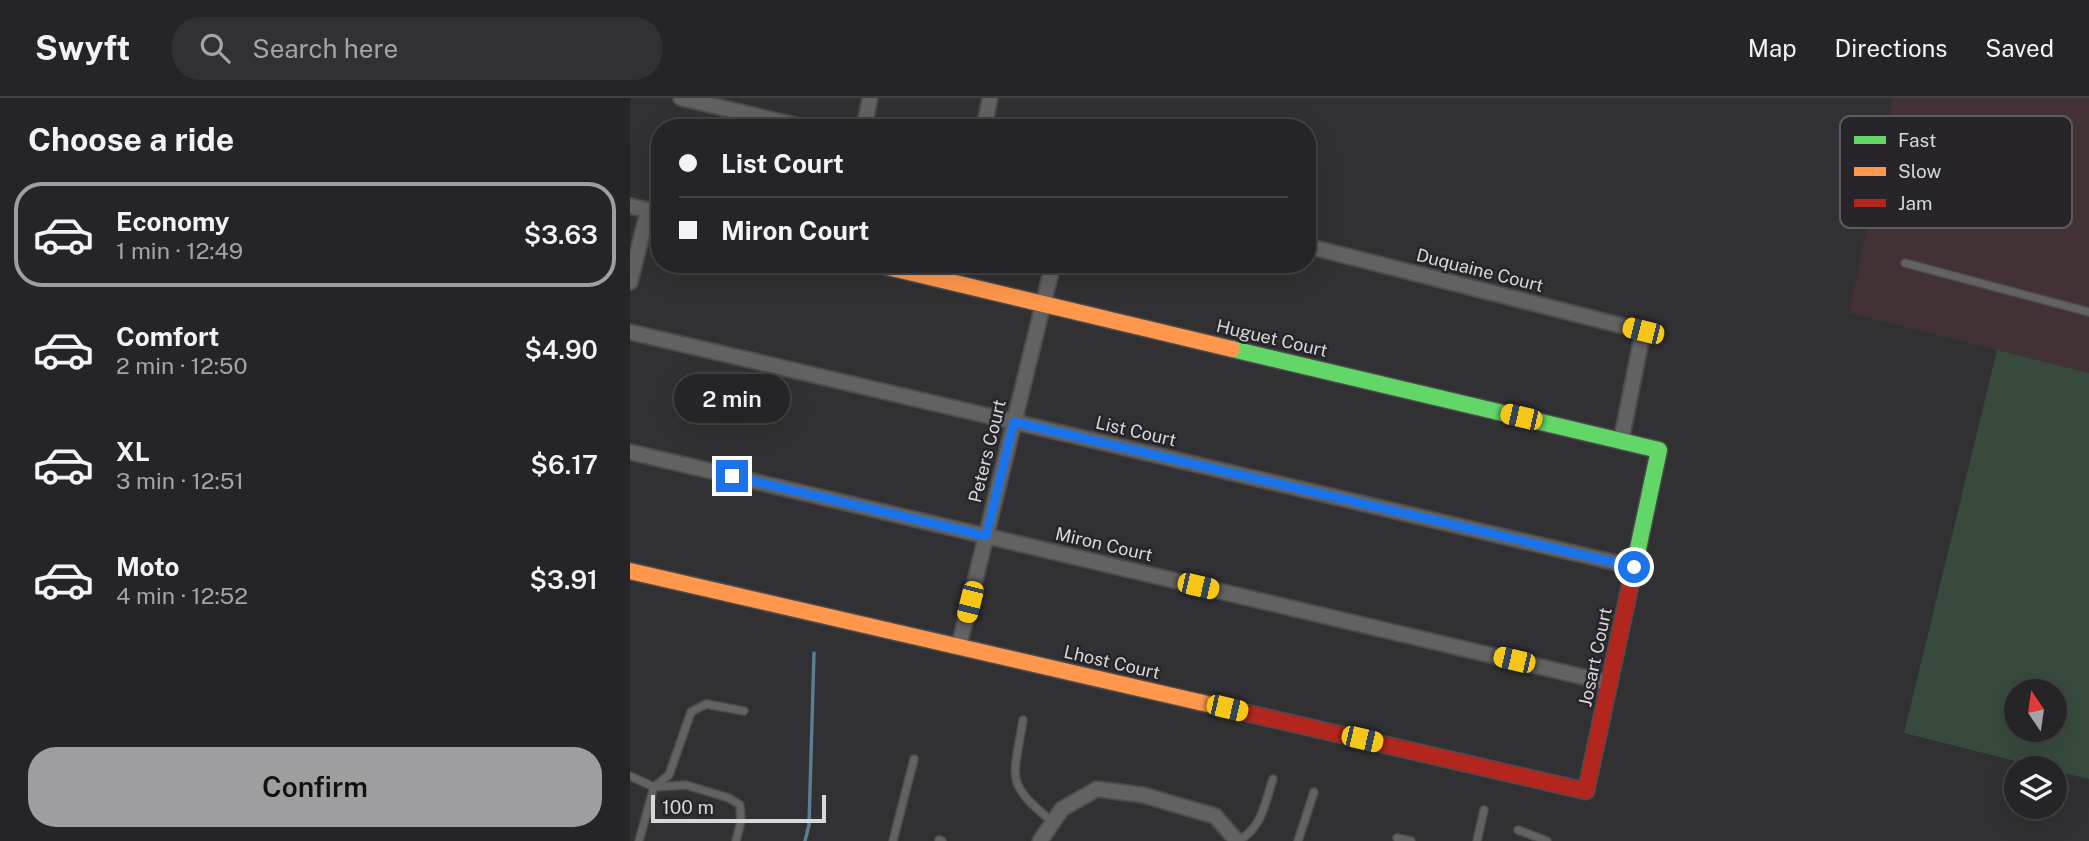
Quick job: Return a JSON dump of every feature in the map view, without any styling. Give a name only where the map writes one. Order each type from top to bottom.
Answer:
[{"type":"street","points":[[681,98],[768,119]]},
{"type":"street","points":[[747,114],[750,98]]},
{"type":"street","points":[[866,119],[870,98]]},
{"type":"street","points":[[986,119],[990,98]]},
{"type":"street","points":[[630,206],[651,211]]},
{"type":"street","points":[[630,282],[651,221]]},
{"type":"street","name":"Duquaine Court","points":[[1316,248],[1643,331],[1621,441]]},
{"type":"street","name":"Huguet Court","points":[[913,273],[1659,450]]},
{"type":"street","name":"Peters Court","points":[[959,646],[1051,273]]},
{"type":"street","name":"List Court","points":[[630,332],[1634,567]]},
{"type":"street","name":"Josart Court","points":[[1586,791],[1659,450]]},
{"type":"street","name":"Miron Court","points":[[630,452],[1609,683]]},
{"type":"street","name":"Lhost Court","points":[[630,571],[1586,791]]},
{"type":"street","points":[[1040,841],[1062,810],[1097,789],[1143,795],[1215,816],[1237,841]]},
{"type":"lane","points":[[1905,263],[2089,312]]},
{"type":"lane","points":[[639,841],[654,787],[670,775],[691,712],[706,704],[744,711]]},
{"type":"lane","points":[[1023,720],[1014,780],[1025,800],[1053,822]]},
{"type":"lane","points":[[893,841],[914,759]]},
{"type":"lane","points":[[630,776],[654,787],[686,785],[729,797],[740,806],[741,821],[736,841]]},
{"type":"lane","points":[[1237,841],[1254,829],[1260,819],[1273,779]]},
{"type":"lane","points":[[1298,841],[1314,792]]},
{"type":"lane","points":[[1477,841],[1484,810]]},
{"type":"lane","points":[[1518,830],[1547,841]]},
{"type":"lane","points":[[1397,838],[1411,841]]},
{"type":"shaded area","points":[[1893,98],[2089,98],[2089,373],[1849,313],[1866,228],[2072,228],[2072,116],[1889,116]]},
{"type":"green space","points":[[1997,350],[2089,373],[2089,779],[2067,774],[2067,756],[2004,756],[2004,758],[1904,733]]},
{"type":"waterway","points":[[805,841],[809,825],[814,653]]},
{"type":"traffic: fast","points":[[1232,349],[1659,450],[1635,563]]},
{"type":"traffic: slow","points":[[913,273],[1232,349]]},
{"type":"traffic: slow","points":[[630,571],[1225,708]]},
{"type":"traffic: jam","points":[[1225,708],[1586,791],[1635,563]]},
{"type":"route","points":[[732,476],[986,536],[1014,422],[1634,567]]}]
